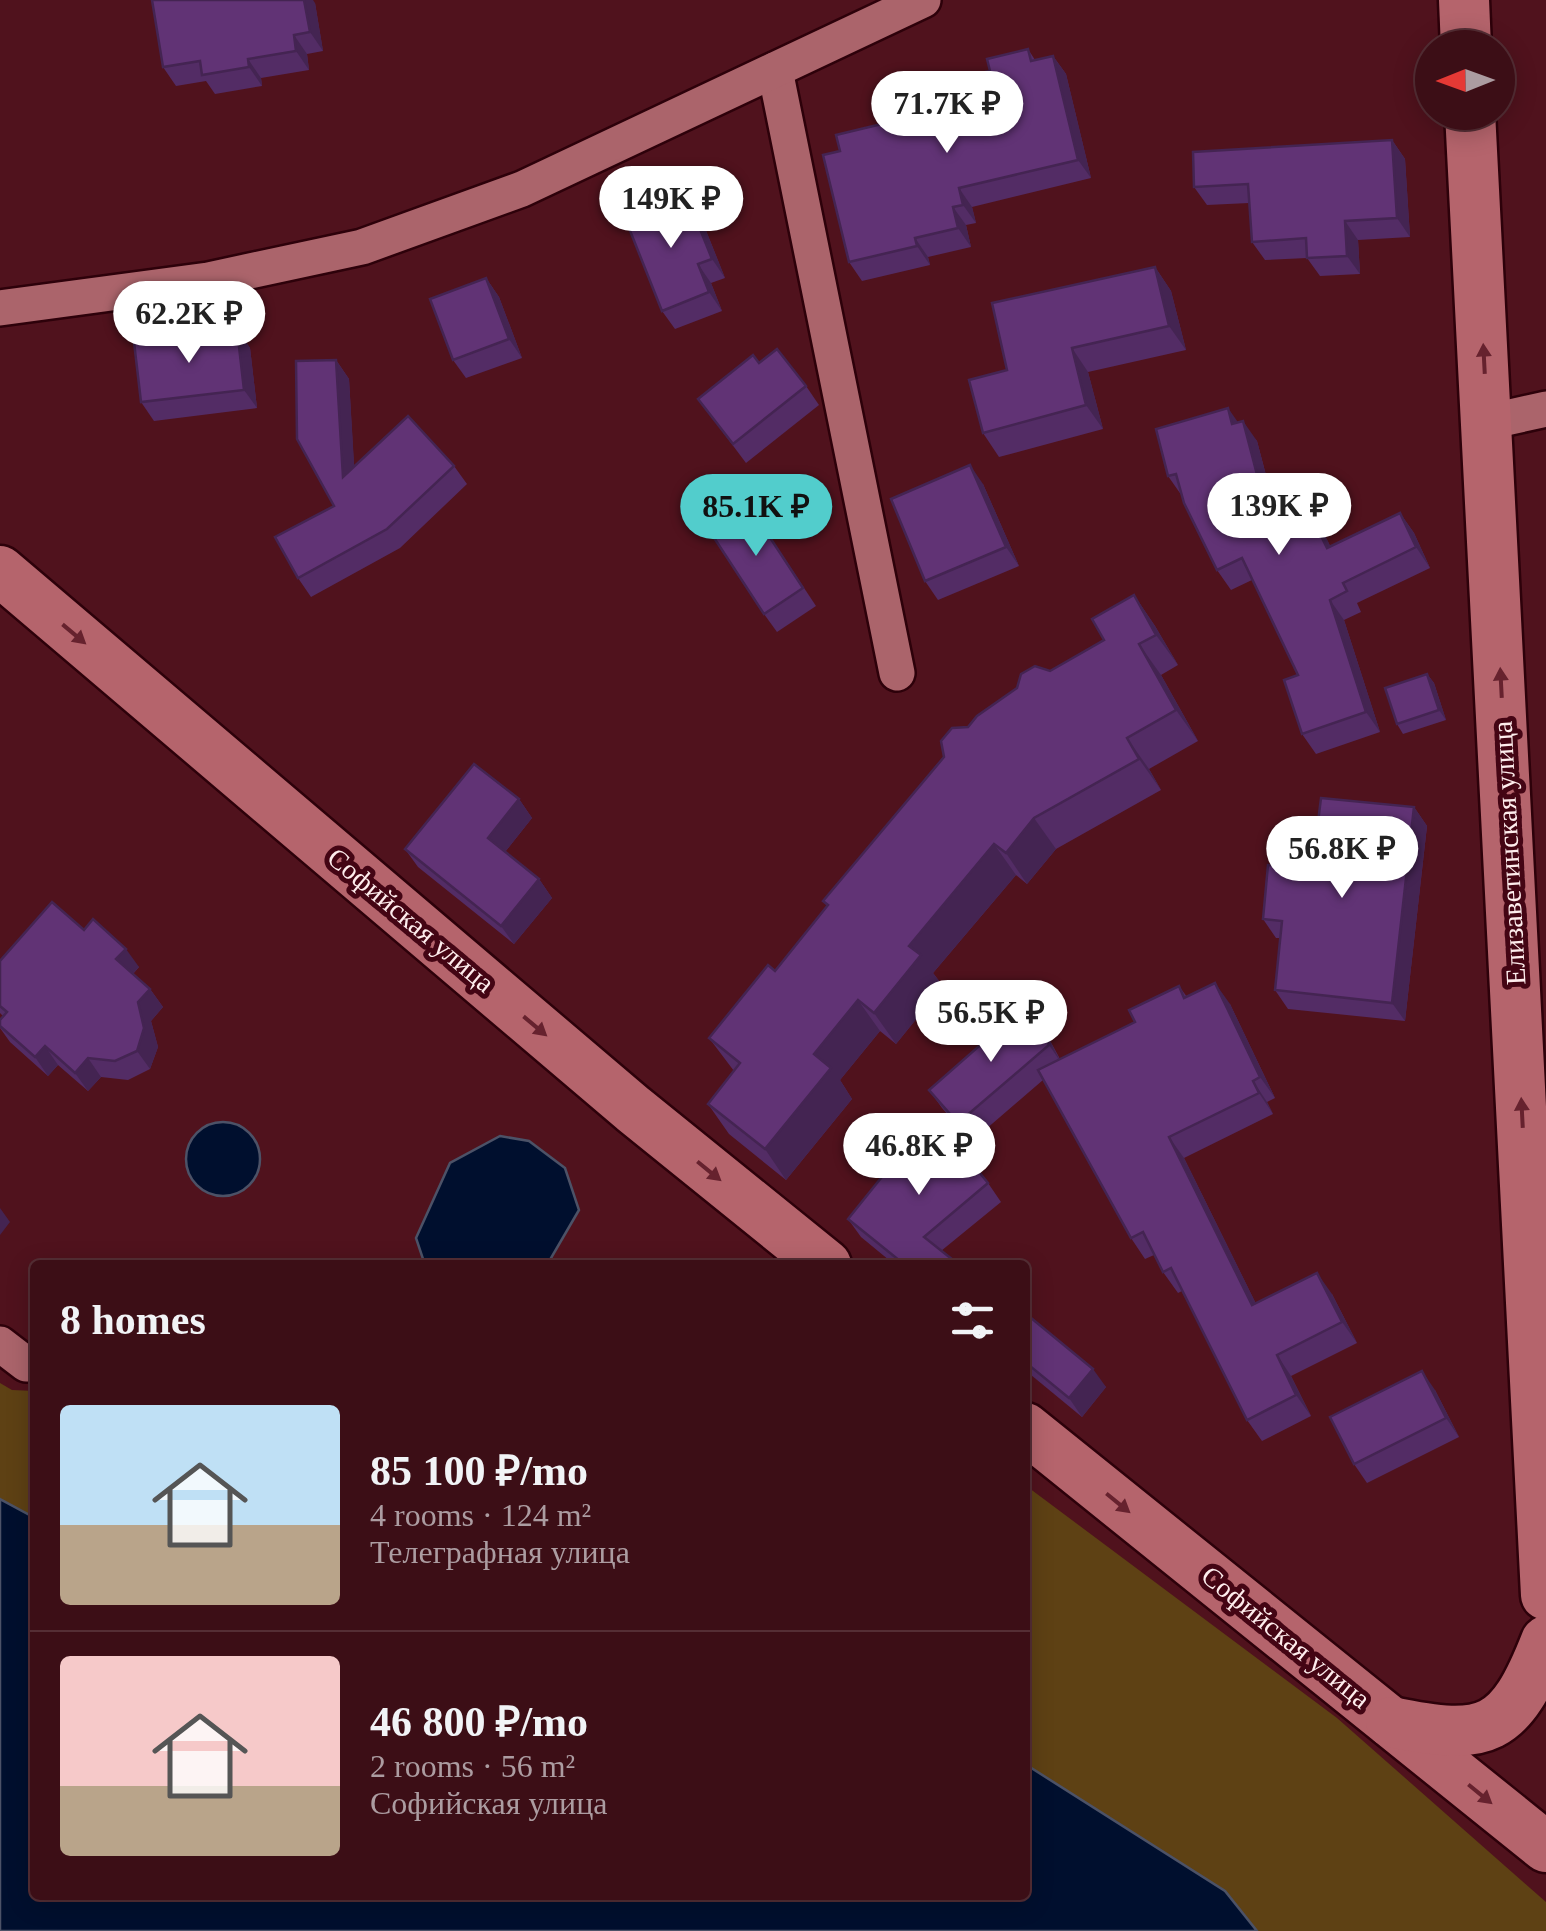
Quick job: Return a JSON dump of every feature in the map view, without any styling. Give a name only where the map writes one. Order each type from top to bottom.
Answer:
[{"type":"street","points":[[0,308],[208,280],[362,248],[522,189],[923,0]]},
{"type":"street","points":[[1464,0],[1465,30]]},
{"type":"street","points":[[775,70],[897,673]]},
{"type":"street","name":"Елизаветинская улица","points":[[1471,130],[1536,1163],[1546,1594]]},
{"type":"street","points":[[1488,422],[1546,409]]},
{"type":"street","name":"Софийская улица","points":[[0,571],[634,1109],[820,1260]]},
{"type":"street","points":[[0,1344],[30,1364]]},
{"type":"street","name":"Софийская улица","points":[[1031,1437],[1546,1847]]},
{"type":"street","points":[[1391,1722],[1437,1732],[1475,1731],[1508,1713],[1529,1685],[1546,1640]]},
{"type":"shaded area","points":[[0,1383],[12,1390],[30,1391],[30,1515],[0,1499]]},
{"type":"shaded area","points":[[1030,1489],[1337,1718],[1546,1902],[1546,1931],[1257,1931],[1225,1891],[1030,1767]]},
{"type":"water","points":[[223,1122],[249,1133],[260,1159],[249,1185],[223,1196],[197,1185],[186,1159],[197,1133]]},
{"type":"water","points":[[500,1136],[529,1141],[565,1168],[579,1210],[550,1260],[423,1260],[416,1238],[450,1163]]},
{"type":"water","points":[[0,1499],[30,1515],[30,1900],[1030,1900],[1030,1767],[1225,1891],[1257,1931],[0,1931]]},
{"type":"building","points":[[152,0],[304,0],[310,32],[294,35],[296,51],[248,59],[249,67],[202,75],[200,61],[163,67]]},
{"type":"building","points":[[1028,49],[1031,61],[1053,56],[1078,160],[959,188],[963,205],[953,207],[958,228],[915,238],[917,246],[849,262],[823,155],[840,151],[836,135],[973,102],[967,76],[990,71],[987,59]]},
{"type":"building","points":[[1392,140],[1397,218],[1345,221],[1347,256],[1307,258],[1306,238],[1252,242],[1248,184],[1194,187],[1193,152]]},
{"type":"building","points":[[686,194],[712,259],[698,264],[709,292],[662,311],[625,218]]},
{"type":"building","points":[[1155,267],[1169,326],[1072,348],[1086,405],[983,433],[969,380],[1007,370],[992,303]]},
{"type":"building","points":[[486,278],[509,339],[453,360],[430,299]]},
{"type":"building","points":[[237,329],[244,390],[141,402],[134,342]]},
{"type":"building","points":[[777,349],[806,386],[733,444],[698,399],[753,355],[759,363]]},
{"type":"building","points":[[336,360],[343,477],[408,416],[454,466],[387,529],[298,578],[275,537],[334,506],[297,439],[296,361]]},
{"type":"building","points":[[1228,408],[1232,424],[1243,421],[1266,509],[1300,493],[1327,548],[1400,513],[1416,547],[1343,583],[1347,591],[1330,600],[1366,712],[1302,734],[1284,680],[1298,675],[1242,558],[1217,570],[1184,503],[1176,474],[1168,476],[1156,429]]},
{"type":"building","points":[[970,465],[1006,547],[925,581],[891,499]]},
{"type":"building","points":[[748,504],[803,588],[764,614],[709,530]]},
{"type":"building","points":[[1134,595],[1156,635],[1139,644],[1176,710],[1127,738],[1139,759],[1034,818],[1006,853],[994,844],[909,946],[921,955],[874,1013],[858,1000],[814,1054],[831,1068],[765,1149],[708,1104],[740,1063],[709,1038],[768,965],[775,971],[828,905],[823,901],[944,757],[941,741],[952,728],[968,727],[977,716],[1017,688],[1021,674],[1035,666],[1050,671],[1104,640],[1092,619]]},
{"type":"building","points":[[1427,674],[1439,710],[1397,724],[1385,688]]},
{"type":"building","points":[[474,764],[519,799],[488,838],[539,879],[501,926],[405,849]]},
{"type":"building","points":[[1321,798],[1414,807],[1392,1003],[1275,990],[1282,921],[1263,919],[1268,865],[1288,867],[1292,827],[1317,830]]},
{"type":"building","points":[[52,902],[84,930],[93,919],[126,949],[116,959],[150,989],[138,1002],[144,1028],[137,1051],[115,1061],[88,1058],[75,1073],[45,1046],[35,1057],[0,1026],[7,1012],[0,1006],[0,961]]},
{"type":"building","points":[[1215,983],[1260,1077],[1253,1081],[1259,1093],[1169,1137],[1252,1305],[1317,1273],[1342,1322],[1277,1355],[1296,1395],[1247,1420],[1171,1268],[1163,1272],[1143,1232],[1131,1238],[1038,1070],[1135,1022],[1129,1010],[1179,986],[1184,998]]},
{"type":"building","points":[[1027,1004],[1049,1045],[958,1123],[929,1090]]},
{"type":"building","points":[[938,1122],[988,1183],[924,1237],[953,1260],[899,1260],[848,1219],[902,1152]]},
{"type":"building","points":[[1030,1317],[1093,1369],[1069,1398],[1030,1366]]},
{"type":"building","points":[[1422,1371],[1446,1418],[1354,1464],[1330,1417]]}]
